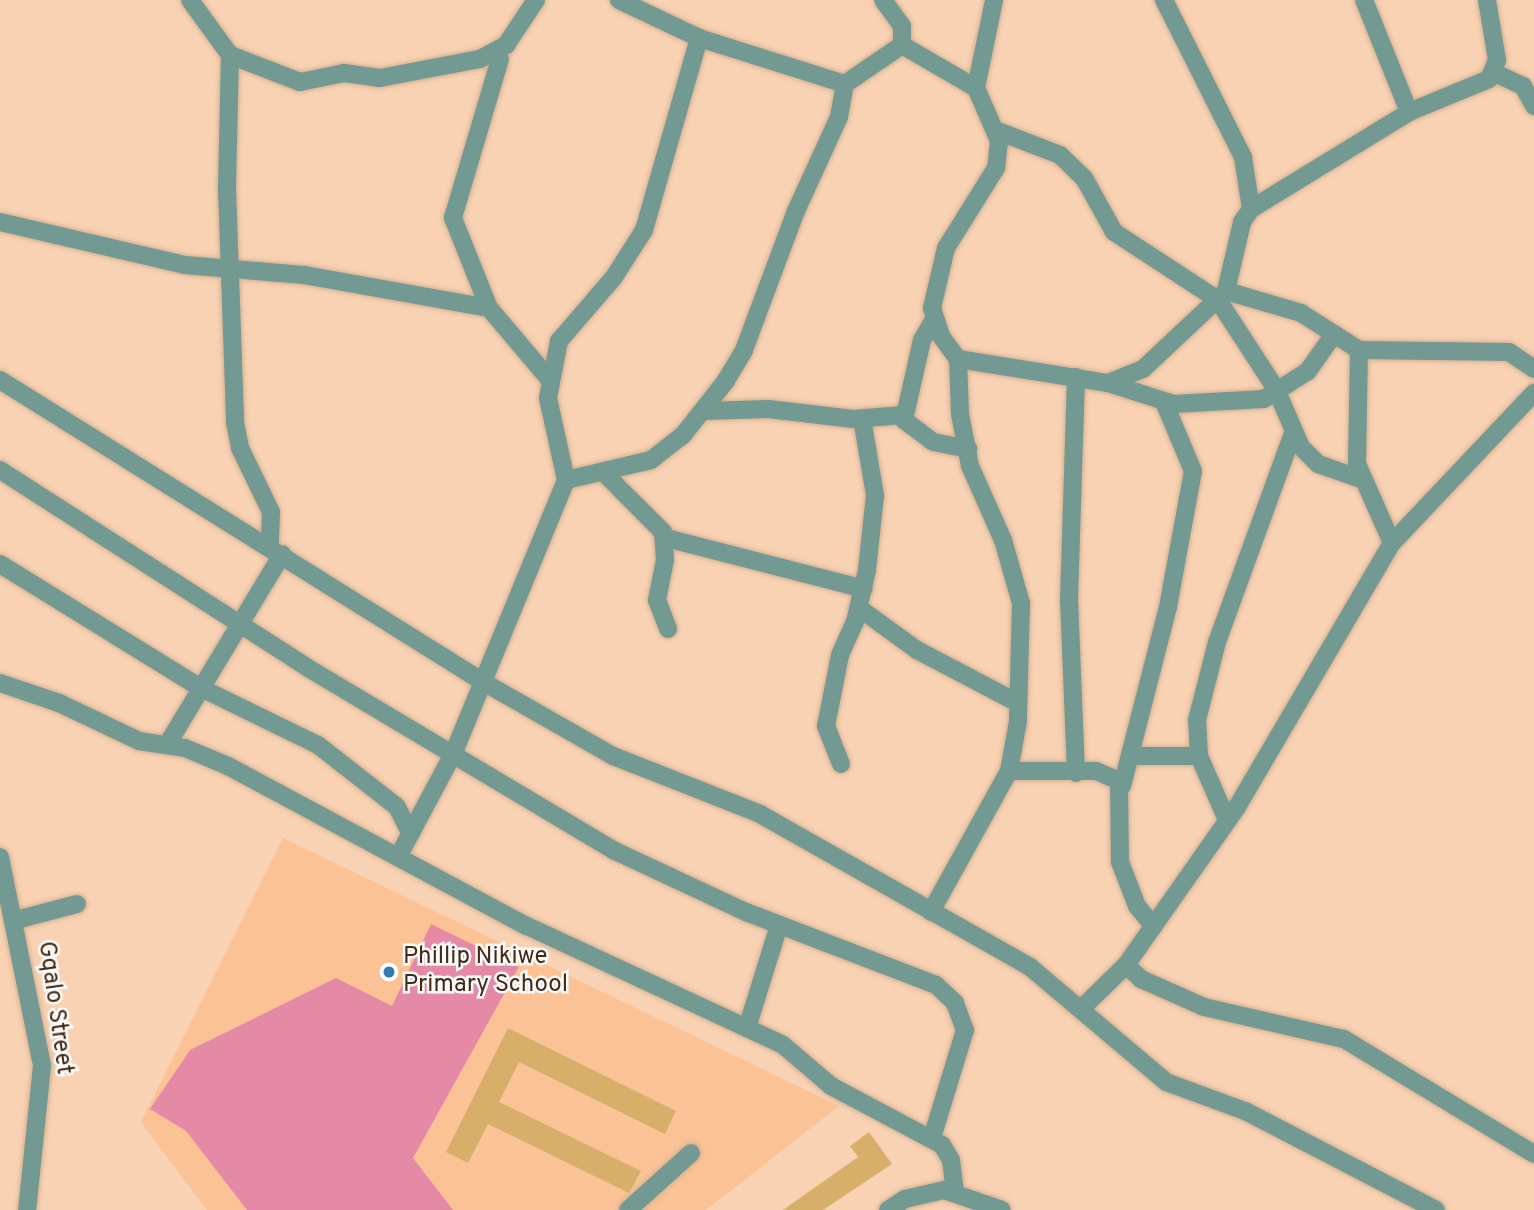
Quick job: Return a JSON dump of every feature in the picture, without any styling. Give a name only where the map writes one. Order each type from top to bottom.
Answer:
[{"type":"street","points":[[190,0],[230,55],[300,82],[344,73],[380,78],[411,68],[454,65],[502,49],[536,0]]},
{"type":"street","points":[[619,0],[699,38],[845,84]]},
{"type":"street","points":[[883,0],[902,26],[902,46]]},
{"type":"street","points":[[976,88],[994,0]]},
{"type":"street","points":[[1164,0],[1243,158],[1251,209]]},
{"type":"street","points":[[1364,0],[1409,112]]},
{"type":"street","points":[[1487,0],[1495,73]]},
{"type":"street","points":[[398,857],[454,752],[485,684],[566,480],[550,406],[550,380],[562,333],[614,276],[644,230],[699,38]]},
{"type":"street","points":[[566,480],[651,460],[704,411],[749,338],[796,211],[839,117],[845,84],[902,46]]},
{"type":"street","points":[[902,46],[976,88],[996,130],[996,168],[946,248],[933,293],[933,321],[922,340],[904,415],[910,429],[933,442],[968,449]]},
{"type":"street","points":[[167,745],[242,626],[276,550],[271,512],[240,448],[235,422],[230,55]]},
{"type":"street","points":[[500,59],[453,212],[467,263],[489,308],[550,380]]},
{"type":"street","points":[[1108,383],[1166,352],[1222,296],[1242,222],[1251,209],[1409,112],[1495,73],[1529,85],[1534,106]]},
{"type":"street","points":[[996,130],[1060,155],[1084,178],[1114,232],[1222,296],[1301,313],[1359,349],[1509,352],[1534,369]]},
{"type":"street","points":[[0,222],[113,252],[456,298],[489,308]]},
{"type":"street","points":[[1222,296],[1279,394],[1293,433],[1318,464],[1361,479]]},
{"type":"street","points":[[931,912],[1009,771],[1018,703],[1020,588],[972,474],[958,359],[933,321]]},
{"type":"street","points":[[958,359],[1108,383],[1164,402],[1194,405],[1279,394],[1321,358],[1334,334]]},
{"type":"street","points":[[1359,349],[1362,385],[1355,456],[1361,479],[1392,543]]},
{"type":"street","points":[[1076,377],[1069,600],[1076,773]]},
{"type":"street","points":[[0,380],[276,550],[485,684],[613,756],[760,814],[1030,967],[1082,1008],[1166,1083],[1245,1111],[1436,1210]]},
{"type":"street","points":[[1082,1008],[1126,965],[1227,820],[1392,543],[1534,393]]},
{"type":"street","points":[[1153,926],[1137,906],[1120,862],[1122,786],[1132,756],[1193,471],[1164,402]]},
{"type":"street","points":[[704,411],[768,408],[862,419],[904,415]]},
{"type":"street","points":[[841,764],[826,726],[840,655],[864,589],[875,495],[862,419]]},
{"type":"street","points":[[1227,820],[1199,756],[1196,720],[1217,642],[1293,433]]},
{"type":"street","points":[[0,470],[242,626],[615,851],[779,925],[929,980],[955,1003],[964,1037],[932,1138]]},
{"type":"street","points":[[603,472],[653,516],[666,538],[656,595],[668,629]]},
{"type":"street","points":[[666,538],[864,589]]},
{"type":"street","points":[[0,564],[201,688],[347,766],[397,807],[411,834]]},
{"type":"street","points":[[859,608],[917,650],[1018,703]]},
{"type":"street","points":[[0,683],[59,703],[139,741],[167,745],[228,766],[527,926],[789,1049],[831,1086],[932,1138],[951,1160],[955,1191]]},
{"type":"street","points":[[1132,756],[1199,756]]},
{"type":"street","points":[[1009,771],[1108,774],[1122,786]]},
{"type":"street","name":"Gqalo Street","points":[[0,857],[16,920],[42,1066],[27,1210]]},
{"type":"street","points":[[16,920],[77,904]]},
{"type":"street","points":[[747,1028],[779,925]]},
{"type":"street","points":[[1126,965],[1141,979],[1204,1007],[1344,1039],[1534,1154]]},
{"type":"street","points":[[628,1210],[691,1153]]},
{"type":"street","points":[[888,1210],[915,1195],[955,1191],[1002,1210]]},
{"type":"shaded area","name":"Phillip Nikiwe Primary School","points":[[283,838],[839,1106],[706,1210],[207,1210],[141,1122]]},
{"type":"shaded area","points":[[431,924],[519,967],[413,1158],[453,1210],[247,1210],[186,1131],[150,1109],[190,1050],[336,978],[392,1006]]},
{"type":"building","points":[[508,1028],[676,1111],[665,1134],[519,1062],[499,1102],[641,1171],[629,1193],[488,1124],[468,1163],[446,1152]]},
{"type":"building","points":[[869,1132],[892,1164],[823,1210],[783,1210],[858,1157],[850,1146]]},
{"type":"place","name":"Phillip Nikiwe Primary School","points":[[389,972]]}]
